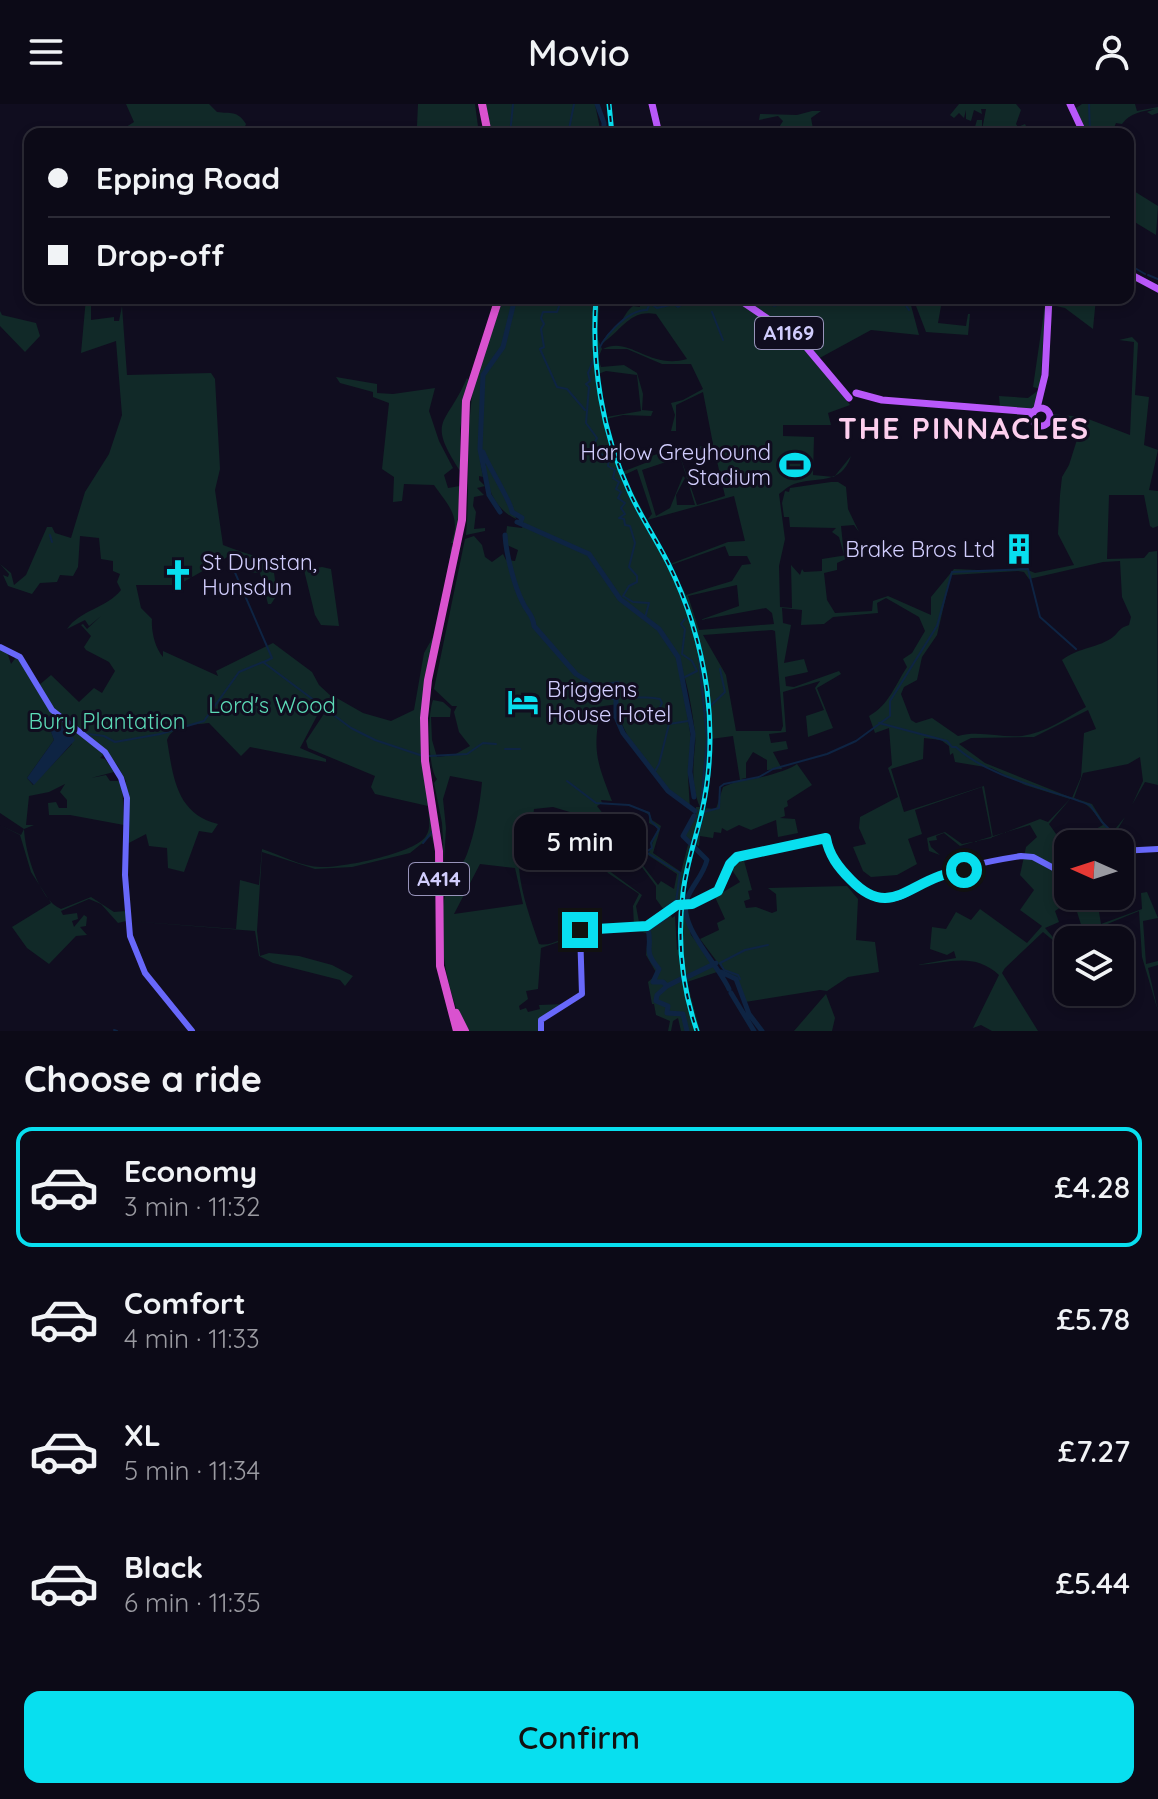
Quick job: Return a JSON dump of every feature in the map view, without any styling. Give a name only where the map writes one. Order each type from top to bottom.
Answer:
[{"type":"highway","points":[[479,104],[485,128]]},
{"type":"highway","name":"A414","points":[[460,1031],[446,990],[438,941],[438,835],[426,758],[424,718],[428,680],[459,540],[464,499],[466,401],[498,304]]},
{"type":"highway","name":"A414","points":[[426,758],[431,687],[467,513],[469,402],[498,304]]},
{"type":"main road","points":[[652,104],[658,128]]},
{"type":"main road","points":[[1070,104],[1081,128]]},
{"type":"main road","points":[[1134,276],[1158,289]]},
{"type":"main road","name":"A1169","points":[[746,304],[802,342],[856,396],[1035,410],[1048,304]]},
{"type":"main road","points":[[0,647],[20,657],[52,710],[105,752],[124,784],[127,798],[126,907],[130,936],[145,973],[192,1031]]},
{"type":"main road","points":[[541,1031],[541,1020],[582,994],[580,930],[640,929],[667,912],[718,891],[730,864],[737,857],[826,838],[829,851],[844,873],[862,890],[884,899],[897,897],[942,875],[1021,856],[1033,857],[1054,868]]},
{"type":"main road","points":[[1134,850],[1158,849]]},
{"type":"green space","points":[[126,104],[209,104],[217,112],[237,115],[246,124],[244,128],[124,128],[134,122]]},
{"type":"green space","points":[[418,104],[475,104],[478,128],[417,126]]},
{"type":"green space","points":[[483,104],[595,104],[600,128],[489,128]]},
{"type":"green space","points":[[959,104],[1016,104],[1021,110],[1016,124],[1018,127],[1025,124],[1027,128],[982,128],[986,109],[981,109],[982,114],[974,110],[971,121],[966,119],[966,110],[964,118],[959,113],[954,118],[950,115]]},
{"type":"green space","points":[[1082,104],[1135,104],[1137,111],[1158,107],[1158,113],[1152,115],[1147,112],[1155,109],[1141,112],[1122,124],[1116,123],[1114,128],[1084,128],[1076,108]]},
{"type":"green space","points":[[821,111],[811,118],[813,128],[779,128],[783,121],[778,116],[759,120],[760,114],[797,115]]},
{"type":"green space","points":[[977,120],[982,120],[982,128],[975,128]]},
{"type":"green space","points":[[1134,191],[1158,206],[1156,235],[1134,222]]},
{"type":"green space","points":[[85,304],[91,304],[91,320],[114,317],[114,321],[119,321],[122,306],[127,375],[211,373],[215,379],[220,469],[215,490],[223,545],[273,565],[277,595],[271,604],[268,604],[260,573],[249,572],[247,558],[231,555],[178,585],[136,585],[141,608],[152,619],[154,639],[160,653],[163,657],[163,651],[218,676],[216,671],[273,643],[312,672],[319,685],[332,697],[319,712],[300,748],[326,759],[326,762],[250,747],[241,756],[209,723],[184,726],[170,735],[167,740],[179,792],[193,812],[218,824],[212,833],[199,831],[184,872],[168,868],[167,848],[149,846],[146,834],[127,844],[126,781],[117,765],[105,750],[57,713],[38,686],[51,675],[79,702],[94,688],[102,693],[115,671],[109,662],[86,650],[84,647],[91,636],[81,625],[87,629],[101,616],[89,626],[85,620],[67,629],[79,617],[121,590],[117,582],[120,574],[113,571],[113,561],[101,559],[99,538],[80,536],[78,567],[73,576],[60,575],[57,582],[40,583],[32,594],[8,586],[3,575],[8,577],[9,574],[0,564],[11,573],[14,585],[26,575],[47,527],[71,538],[85,492],[109,454],[122,415],[116,341],[81,353]]},
{"type":"green space","points":[[501,304],[594,304],[595,364],[606,430],[625,485],[666,562],[685,607],[702,673],[706,706],[705,774],[701,808],[693,842],[684,836],[696,817],[696,807],[700,807],[694,784],[693,721],[684,676],[681,676],[691,738],[688,777],[690,809],[657,776],[634,746],[625,731],[618,704],[597,707],[600,713],[598,758],[612,801],[601,800],[602,803],[597,806],[658,885],[661,881],[674,889],[677,874],[648,855],[658,828],[649,823],[649,815],[640,809],[649,812],[652,820],[661,826],[653,853],[681,872],[688,845],[692,846],[680,903],[647,925],[634,926],[633,906],[639,894],[608,873],[598,860],[583,852],[528,843],[527,838],[515,838],[522,887],[539,944],[576,936],[541,948],[538,989],[526,991],[528,999],[519,1006],[520,1010],[526,1008],[528,1012],[540,1009],[539,1005],[566,1004],[542,1018],[540,1031],[466,1031],[453,999],[442,940],[448,886],[465,858],[472,837],[482,782],[450,776],[443,799],[446,828],[444,862],[442,823],[434,783],[437,779],[429,742],[430,718],[433,700],[443,702],[451,709],[450,717],[431,717],[432,740],[437,757],[454,755],[470,746],[459,732],[454,712],[457,706],[452,706],[434,689],[465,539],[474,536],[482,545],[485,557],[492,562],[503,554],[506,560],[515,561],[518,550],[505,544],[507,526],[522,528],[524,523],[515,513],[516,519],[496,502],[489,488],[485,462],[480,460],[483,477],[479,476],[479,480],[485,486],[477,488],[484,495],[474,497],[474,529],[485,528],[485,531],[466,535],[471,405],[480,364]],"holes":[[[553,807],[610,824],[656,886],[656,899],[664,910],[645,923],[639,922],[636,906],[642,895],[608,870],[602,861],[584,852],[530,843],[534,809]],[[480,864],[515,868],[523,904],[454,914]]]},
{"type":"green space","points":[[596,304],[600,304],[597,337],[602,349],[598,358],[601,367],[624,365],[637,373],[643,394],[642,410],[653,411],[651,416],[623,415],[606,419],[621,471],[608,429],[603,408],[598,375],[606,417],[641,411],[637,375],[606,371],[598,374]]},
{"type":"green space","points":[[640,304],[911,304],[919,335],[871,330],[816,360],[850,405],[828,413],[831,425],[783,425],[783,436],[814,437],[813,475],[832,477],[794,484],[779,494],[785,539],[779,566],[780,607],[792,608],[791,565],[800,575],[802,569],[804,572],[822,571],[822,559],[847,555],[848,558],[837,563],[837,570],[824,573],[827,600],[835,613],[872,611],[873,601],[888,596],[931,615],[931,597],[954,569],[1001,571],[1023,568],[1035,573],[1074,565],[1058,534],[1062,477],[1081,427],[1071,421],[1052,420],[1051,414],[1083,417],[1130,435],[1134,342],[1119,340],[1132,337],[1138,343],[1135,395],[1149,397],[1144,445],[1158,450],[1149,490],[1158,491],[1158,526],[1150,526],[1144,495],[1109,495],[1107,559],[1144,558],[1149,552],[1157,551],[1158,785],[1145,782],[1132,805],[1143,781],[1140,757],[1128,764],[1083,773],[1074,798],[1092,804],[1108,830],[1094,830],[1103,825],[1090,808],[1071,798],[1049,824],[1054,831],[1054,910],[1059,922],[1045,928],[1054,941],[1043,932],[1002,973],[1038,1031],[992,1031],[981,1025],[973,1028],[999,975],[989,968],[970,961],[917,965],[956,958],[954,951],[947,955],[930,949],[932,927],[946,929],[956,912],[971,920],[980,909],[1027,943],[1042,926],[1020,910],[1034,890],[1020,875],[1026,847],[1037,837],[1030,825],[1004,833],[1040,819],[1048,822],[1070,799],[1025,785],[991,768],[955,762],[949,746],[941,740],[924,738],[923,759],[891,769],[904,812],[984,786],[993,836],[982,787],[915,810],[922,834],[908,839],[917,864],[897,875],[871,877],[863,871],[853,847],[866,844],[859,828],[860,817],[898,797],[888,768],[892,765],[889,728],[875,733],[869,716],[891,694],[907,667],[903,659],[912,653],[925,631],[919,617],[886,598],[877,603],[878,613],[833,617],[824,624],[801,625],[802,610],[782,608],[783,623],[791,625],[784,663],[804,659],[808,672],[785,677],[786,686],[794,687],[839,671],[841,674],[817,688],[833,728],[808,737],[806,716],[824,710],[815,688],[820,681],[783,692],[786,732],[769,734],[771,743],[786,741],[788,749],[773,752],[782,769],[767,770],[767,760],[753,752],[746,763],[746,778],[741,779],[770,775],[797,764],[812,785],[787,801],[785,816],[780,818],[795,819],[798,833],[778,837],[776,820],[751,830],[739,825],[727,831],[722,828],[721,833],[714,832],[713,838],[700,836],[699,846],[694,844],[704,808],[716,809],[723,787],[740,780],[733,736],[711,739],[709,757],[707,689],[696,632],[675,577],[622,472],[648,462],[648,457],[661,453],[671,456],[669,461],[642,470],[656,516],[670,508],[683,476],[685,478],[676,495],[677,505],[695,505],[680,456],[697,505],[725,496],[714,448],[676,453],[671,441],[677,451],[713,444],[703,392],[676,405],[676,431],[671,431],[675,415],[671,403],[703,389],[691,364],[662,364],[627,349],[603,349],[622,346],[662,360],[687,359],[656,314],[647,313],[632,318],[601,344],[631,308],[640,307]],"holes":[[[637,469],[652,514],[647,520],[624,475]],[[734,496],[745,541],[728,542],[670,564],[647,520]],[[725,546],[729,556],[747,556],[751,564],[742,565],[732,581],[686,595],[671,565]],[[1120,561],[1122,597],[1131,617],[1129,625],[1107,641],[1062,660],[1086,707],[1047,728],[1022,736],[958,736],[932,718],[916,723],[911,720],[901,694],[904,687],[917,680],[922,657],[937,635],[951,575],[1018,571],[1024,572],[1029,579]],[[737,585],[739,606],[700,620],[766,608],[772,613],[774,624],[699,630],[688,596]],[[775,631],[783,726],[781,731],[736,731],[726,675],[703,635]],[[1088,710],[1096,729],[1084,733],[1081,777],[1072,798],[985,763],[959,744],[971,738],[1034,737]]]},
{"type":"green space","points":[[915,304],[946,304],[941,306],[938,323],[966,326],[970,314],[968,335],[926,332]]},
{"type":"green space","points":[[1046,304],[1040,389],[1033,387]]},
{"type":"green space","points":[[1095,304],[1093,329],[1065,308],[1056,306]]},
{"type":"green space","points":[[0,311],[2,315],[36,323],[40,336],[25,352],[0,326]]},
{"type":"green space","points":[[336,377],[377,384],[377,393],[435,388],[429,411],[439,441],[453,468],[444,475],[448,488],[460,486],[462,505],[454,543],[451,543],[455,526],[452,512],[434,485],[404,484],[402,501],[393,502],[394,477],[382,469],[389,403],[373,397],[373,392],[340,383]]},
{"type":"green space","points":[[467,378],[460,429],[460,471],[442,431],[443,423]]},
{"type":"green space","points":[[1040,389],[1039,403],[1033,411],[1000,406],[999,396],[1028,398]]},
{"type":"green space","points":[[851,456],[847,465],[835,476]]},
{"type":"green space","points":[[831,482],[846,487],[848,509],[859,532],[854,525],[841,526],[844,555],[839,537],[832,532],[836,528],[790,527],[789,517],[784,517],[782,503],[785,491]]},
{"type":"green space","points":[[451,546],[455,552],[451,572],[440,619]]},
{"type":"green space","points":[[331,569],[339,626],[321,625],[315,615],[304,570]]},
{"type":"green space","points":[[437,631],[422,716],[439,858],[431,836],[410,853],[352,867],[315,869],[262,852],[257,931],[260,956],[269,953],[299,956],[332,965],[353,976],[345,986],[340,980],[273,963],[259,956],[255,931],[128,921],[236,929],[240,880],[259,885],[262,849],[306,865],[331,867],[394,854],[426,836],[429,829],[428,806],[375,794],[371,787],[375,776],[308,748],[306,741],[335,697],[363,713],[391,721],[414,710],[424,653]]},
{"type":"green space","points":[[0,648],[7,652],[11,664],[17,656],[46,705],[104,754],[100,758],[105,759],[114,772],[91,778],[106,775],[110,781],[122,781],[124,825],[70,815],[49,815],[48,803],[56,802],[59,808],[67,808],[67,800],[60,792],[65,784],[49,792],[29,796],[26,825],[34,825],[24,829],[0,813]],"holes":[[[45,714],[67,729],[72,744],[33,785],[27,778],[54,740]]]},
{"type":"green space","points":[[0,825],[21,835],[24,829],[30,862],[40,886],[31,872],[20,835]]},
{"type":"green space","points":[[945,832],[962,844],[976,841],[960,846],[944,833],[936,836],[937,840],[929,841],[940,855],[929,851],[927,838]]},
{"type":"green space","points":[[743,857],[752,890],[748,891],[750,899],[744,901],[746,908],[756,907],[772,913],[777,911],[776,894],[768,888],[847,886],[858,899],[856,940],[875,942],[879,972],[848,977],[827,991],[745,1002],[737,977],[724,971],[700,939],[719,930],[717,923],[725,919],[715,897],[740,882],[730,867],[732,862]]},
{"type":"green space","points":[[1147,892],[1158,918],[1143,921],[1146,964],[1158,961],[1158,965],[1148,968],[1158,1011],[1142,957],[1139,911],[1102,926],[1081,926],[1076,910],[1099,910],[1101,924],[1142,909],[1141,893]]},
{"type":"green space","points":[[47,897],[61,909],[91,897],[114,912],[126,911],[126,921],[118,923],[101,904],[89,899],[61,911],[63,915],[77,913],[78,919],[72,921],[74,927],[84,915],[87,917],[86,926],[80,927],[87,935],[76,936],[49,964],[27,948],[12,927],[51,903]]},
{"type":"green space","points":[[683,905],[691,935],[720,971],[687,982],[700,1031],[689,1008],[682,971]]},
{"type":"green space","points":[[669,910],[672,918],[675,916],[677,950],[696,1031],[681,1031],[678,1018],[668,1031],[670,1021],[656,1015],[652,1004],[648,982],[657,974],[646,955],[648,934],[640,931]]},
{"type":"green space","points":[[826,994],[835,1018],[832,1031],[794,1031]]},
{"type":"water","points":[[44,713],[67,729],[75,740],[34,785],[27,778],[54,740]]},
{"type":"waterway","points":[[511,128],[513,104]]},
{"type":"waterway","points":[[569,128],[574,104]]},
{"type":"waterway","points":[[597,104],[604,128]]},
{"type":"waterway","points":[[1089,104],[1090,128]]},
{"type":"waterway","points":[[1134,268],[1145,274]]},
{"type":"waterway","points":[[1148,275],[1158,279]]},
{"type":"waterway","points":[[500,512],[489,495],[480,449],[483,375],[503,347],[514,304]]},
{"type":"waterway","points":[[560,304],[557,312],[543,312],[541,329],[544,347],[540,349],[557,387],[567,389],[585,410]]},
{"type":"waterway","points":[[596,357],[615,327],[631,315],[647,310],[650,304]]},
{"type":"waterway","points":[[651,304],[657,308],[674,304]]},
{"type":"waterway","points":[[674,304],[678,307],[683,304]]},
{"type":"waterway","points":[[771,304],[780,304]]},
{"type":"waterway","points":[[905,304],[909,310]]},
{"type":"waterway","points":[[712,312],[723,340]]},
{"type":"waterway","points":[[594,359],[588,373],[590,381],[586,384],[589,387],[586,423],[597,438],[594,444],[596,452],[609,458],[608,466],[615,470],[613,478],[619,482],[616,489],[621,492],[618,498],[625,503],[621,508],[625,514],[619,518],[630,526],[635,543],[629,567],[637,576],[637,582],[629,586],[623,596],[633,602],[649,603],[645,618],[649,623]]},
{"type":"waterway","points":[[483,452],[512,512],[522,518],[520,523]]},
{"type":"waterway","points":[[517,522],[589,554],[620,599],[659,629],[678,657],[693,734],[690,772],[694,797]]},
{"type":"waterway","points":[[50,535],[52,542]]},
{"type":"waterway","points":[[505,535],[514,579],[534,626],[576,674],[616,699],[616,717],[623,733],[668,791],[695,811]]},
{"type":"waterway","points":[[230,561],[272,658],[264,662]]},
{"type":"waterway","points":[[695,846],[704,812],[719,808],[720,787],[724,784],[759,777],[773,769],[827,754],[856,741],[890,716],[890,701],[937,626],[952,572],[1028,569],[1040,617],[1076,649]]},
{"type":"waterway","points":[[683,678],[697,671],[692,661],[682,654],[685,629],[681,624],[685,619]]},
{"type":"waterway","points":[[699,657],[707,739],[701,805]]},
{"type":"waterway","points":[[88,734],[104,736],[115,742],[160,734],[204,721],[239,672],[263,662],[351,728],[375,740],[423,756]]},
{"type":"waterway","points":[[706,710],[725,692],[720,669]]},
{"type":"waterway","points":[[595,686],[618,682],[634,697],[660,699],[662,703],[658,712],[669,724]]},
{"type":"waterway","points":[[654,773],[669,724],[688,721]]},
{"type":"waterway","points":[[879,723],[947,741],[952,747],[1002,775],[1090,805],[1110,830]]},
{"type":"waterway","points":[[429,756],[467,754],[483,743],[496,744]]},
{"type":"waterway","points":[[505,749],[520,749]]},
{"type":"waterway","points":[[567,781],[596,803],[629,805],[649,813],[651,821],[659,829],[651,843],[652,848],[646,852],[680,873],[676,902]]},
{"type":"waterway","points":[[694,816],[683,836],[707,860],[689,894],[685,909],[693,932],[729,989]]},
{"type":"waterway","points":[[423,843],[432,832]]},
{"type":"waterway","points":[[676,902],[666,909],[666,917],[648,929],[649,949],[659,969],[653,982],[663,982],[667,986],[657,995],[656,1001],[668,1006],[667,1013],[683,1014],[687,1031]]},
{"type":"waterway","points":[[740,979],[738,975],[724,970],[720,963],[745,950],[768,945]]},
{"type":"waterway","points":[[685,978],[716,963]]},
{"type":"waterway","points":[[721,972],[736,979],[749,1014],[762,1031]]},
{"type":"waterway","points":[[667,986],[681,979]]},
{"type":"waterway","points":[[731,993],[754,1031]]},
{"type":"railway","points":[[609,104],[611,128]]},
{"type":"railway","points":[[596,304],[597,373],[612,446],[630,493],[668,563],[688,609],[707,690],[709,766],[681,911],[684,980],[697,1031]]},
{"type":"place","name":"Harlow Greyhound Stadium","points":[[795,465]]},
{"type":"place","name":"Brake Bros Ltd","points":[[1019,549]]},
{"type":"place","name":"St Dunstan, Hunsdun","points":[[178,575]]},
{"type":"place","name":"Briggens House Hotel","points":[[523,702]]},
{"type":"district","name":"THE PINNACLES","points":[[964,429]]},
{"type":"route","points":[[580,930],[640,929],[677,905],[692,904],[718,891],[730,864],[737,857],[826,838],[832,858],[844,873],[856,886],[880,898],[893,898],[936,877],[964,870]]},
{"type":"park label","name":"Lord's Wood","points":[[272,705]]},
{"type":"park label","name":"Bury Plantation","points":[[107,721]]}]
